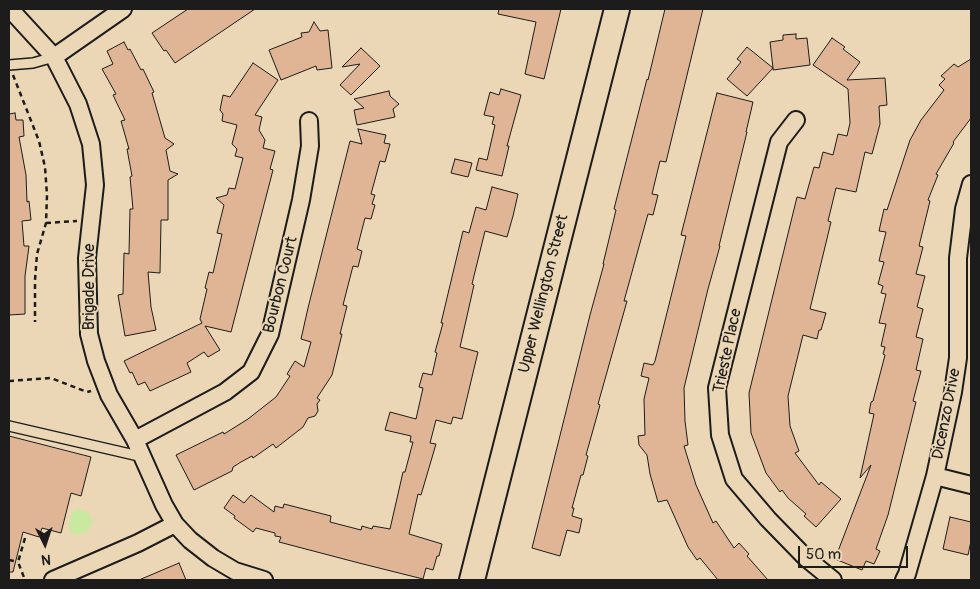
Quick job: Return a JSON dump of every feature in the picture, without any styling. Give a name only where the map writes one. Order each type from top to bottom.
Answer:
[{"type":"main road","name":"Upper Wellington Street","points":[[472,580],[617,9]]},
{"type":"street","name":"Brigade Drive","points":[[10,9],[54,57],[78,104],[91,144],[95,185],[87,258],[89,334],[96,361],[107,390],[135,440],[164,505],[175,524],[190,540],[213,558],[235,570],[264,580]]},
{"type":"street","points":[[54,57],[123,9]]},
{"type":"street","name":"Trieste Place","points":[[796,120],[779,142],[717,388],[720,435],[734,479],[768,519],[800,552],[833,580]]},
{"type":"street","name":"Bourbon Court","points":[[135,440],[150,430],[185,414],[225,392],[250,372],[270,334],[301,200],[310,146],[310,121]]},
{"type":"street","name":"Dicenzo Drive","points":[[904,580],[935,476],[958,358],[965,298],[958,258],[964,209],[971,184]]},
{"type":"street","points":[[935,476],[971,485]]},
{"type":"street","points":[[53,580],[138,543],[175,524]]},
{"type":"lane","points":[[10,70],[54,57]]},
{"type":"lane","points":[[9,426],[143,457]]},
{"type":"path","points":[[10,70],[39,141],[45,167],[46,223],[38,254],[36,271],[35,322]]},
{"type":"path","points":[[46,223],[91,220]]},
{"type":"path","points":[[9,381],[51,378],[87,392],[107,390]]},
{"type":"path","points":[[25,538],[18,562],[25,580]]},
{"type":"path","points":[[9,560],[18,562]]},
{"type":"green space","points":[[78,509],[88,512],[93,521],[87,532],[77,535],[72,533],[68,526],[72,513]]},
{"type":"building","points":[[188,9],[255,9],[175,63],[152,33]]},
{"type":"building","points":[[499,9],[561,9],[544,79],[525,74],[536,22],[498,14]]},
{"type":"building","points":[[665,9],[703,9],[666,162],[660,161],[652,194],[658,195],[653,215],[648,214],[624,301],[627,301],[598,404],[600,405],[586,455],[588,456],[572,508],[574,508],[572,516],[582,519],[579,533],[567,530],[560,556],[532,548],[604,264],[616,210],[614,209]]},
{"type":"building","points":[[314,22],[320,31],[328,30],[332,68],[317,70],[316,66],[281,80],[269,50],[302,37],[301,33],[309,32]]},
{"type":"building","points":[[796,34],[796,39],[807,38],[810,65],[773,70],[770,42],[783,40],[783,35]]},
{"type":"building","points":[[832,38],[845,47],[843,49],[860,62],[847,80],[885,78],[887,105],[879,106],[880,124],[872,154],[865,152],[856,192],[836,188],[828,221],[831,222],[810,309],[826,313],[817,339],[803,335],[788,396],[790,426],[799,451],[795,453],[819,485],[821,482],[841,499],[816,527],[782,490],[780,492],[766,473],[751,433],[749,393],[797,197],[805,199],[814,167],[819,168],[823,152],[833,155],[838,134],[847,136],[850,123],[848,89],[813,65]]},
{"type":"building","points":[[124,42],[141,70],[143,69],[154,92],[152,93],[165,138],[174,144],[166,150],[170,171],[178,174],[168,180],[168,220],[161,220],[160,273],[148,272],[151,307],[156,330],[125,336],[118,295],[123,294],[124,253],[129,254],[130,209],[133,209],[130,177],[132,176],[127,149],[129,149],[121,121],[125,120],[113,95],[116,94],[102,69],[113,64],[107,51]]},
{"type":"building","points":[[747,47],[773,68],[747,96],[727,79],[741,62],[737,59]]},
{"type":"building","points":[[361,48],[380,66],[351,95],[340,85],[360,64],[342,67]]},
{"type":"building","points":[[971,59],[971,118],[953,142],[936,174],[938,175],[928,200],[930,201],[919,246],[923,247],[916,274],[925,276],[917,307],[923,309],[916,337],[923,339],[916,370],[921,371],[913,401],[916,402],[888,515],[876,549],[880,551],[874,564],[866,561],[862,570],[835,559],[871,465],[860,478],[874,414],[869,413],[871,402],[873,401],[885,355],[883,354],[885,347],[881,346],[886,324],[879,323],[886,294],[881,293],[883,286],[878,284],[884,262],[879,261],[886,232],[879,231],[884,209],[887,210],[910,140],[921,120],[944,90],[939,85],[945,79],[941,76],[954,64],[958,67]]},
{"type":"building","points":[[253,63],[278,80],[255,115],[262,117],[259,130],[265,140],[263,148],[275,151],[270,169],[273,170],[231,332],[205,326],[220,350],[208,357],[204,352],[187,363],[191,372],[150,391],[145,382],[138,385],[124,361],[202,323],[200,319],[207,289],[205,288],[209,272],[213,273],[222,234],[217,233],[224,205],[216,198],[227,195],[229,188],[235,189],[243,158],[235,156],[237,149],[232,144],[237,125],[222,121],[223,114],[220,110],[223,95],[230,97]]},
{"type":"building","points":[[501,89],[521,95],[507,146],[509,146],[502,176],[476,170],[479,158],[487,160],[495,125],[492,124],[494,117],[484,115],[490,92],[499,95]]},
{"type":"building","points":[[389,91],[390,96],[399,104],[393,109],[395,117],[357,125],[354,110],[364,108],[354,99]]},
{"type":"building","points":[[717,93],[753,102],[720,246],[684,388],[688,445],[684,446],[696,485],[713,523],[716,521],[734,548],[739,543],[749,554],[747,556],[768,580],[718,580],[700,558],[697,560],[688,547],[667,500],[658,502],[647,455],[639,445],[638,436],[645,435],[644,399],[649,378],[641,376],[644,363],[653,365],[655,361],[686,236],[681,235]]},
{"type":"building","points":[[15,113],[16,120],[23,120],[24,136],[19,137],[31,220],[22,221],[24,246],[29,246],[25,276],[25,314],[9,315],[9,114]]},
{"type":"building","points":[[358,129],[386,135],[384,143],[390,144],[385,162],[380,161],[371,194],[375,195],[372,204],[375,205],[371,219],[365,218],[357,249],[362,251],[358,267],[353,266],[343,305],[347,306],[340,334],[342,334],[332,375],[317,398],[320,400],[317,404],[318,411],[315,416],[308,418],[303,427],[276,448],[273,444],[253,458],[252,456],[233,467],[232,471],[194,490],[176,455],[223,432],[224,434],[248,419],[276,397],[290,376],[287,374],[295,361],[304,367],[311,342],[301,339],[308,308],[350,141],[362,144]]},
{"type":"building","points":[[455,159],[472,163],[468,177],[451,173]]},
{"type":"building","points":[[492,187],[518,194],[513,216],[507,237],[485,231],[472,284],[474,285],[460,347],[478,352],[462,419],[453,417],[451,424],[436,420],[430,443],[436,444],[421,495],[418,494],[409,534],[442,544],[433,570],[426,568],[423,579],[279,542],[281,537],[275,536],[275,533],[256,528],[253,532],[224,508],[233,495],[244,503],[251,495],[274,512],[275,506],[283,508],[284,504],[331,516],[330,522],[361,530],[362,526],[372,529],[373,526],[390,529],[403,472],[405,472],[413,442],[410,442],[411,436],[385,430],[390,412],[416,419],[423,388],[419,387],[423,373],[432,375],[437,353],[435,352],[443,323],[441,323],[463,231],[469,233],[476,207],[486,210]]},
{"type":"building","points":[[9,436],[91,457],[81,496],[71,493],[61,533],[42,528],[39,537],[23,532],[13,572],[9,572]]},
{"type":"building","points":[[950,517],[971,522],[971,541],[968,555],[943,549]]},
{"type":"building","points":[[179,563],[186,580],[139,580]]}]
